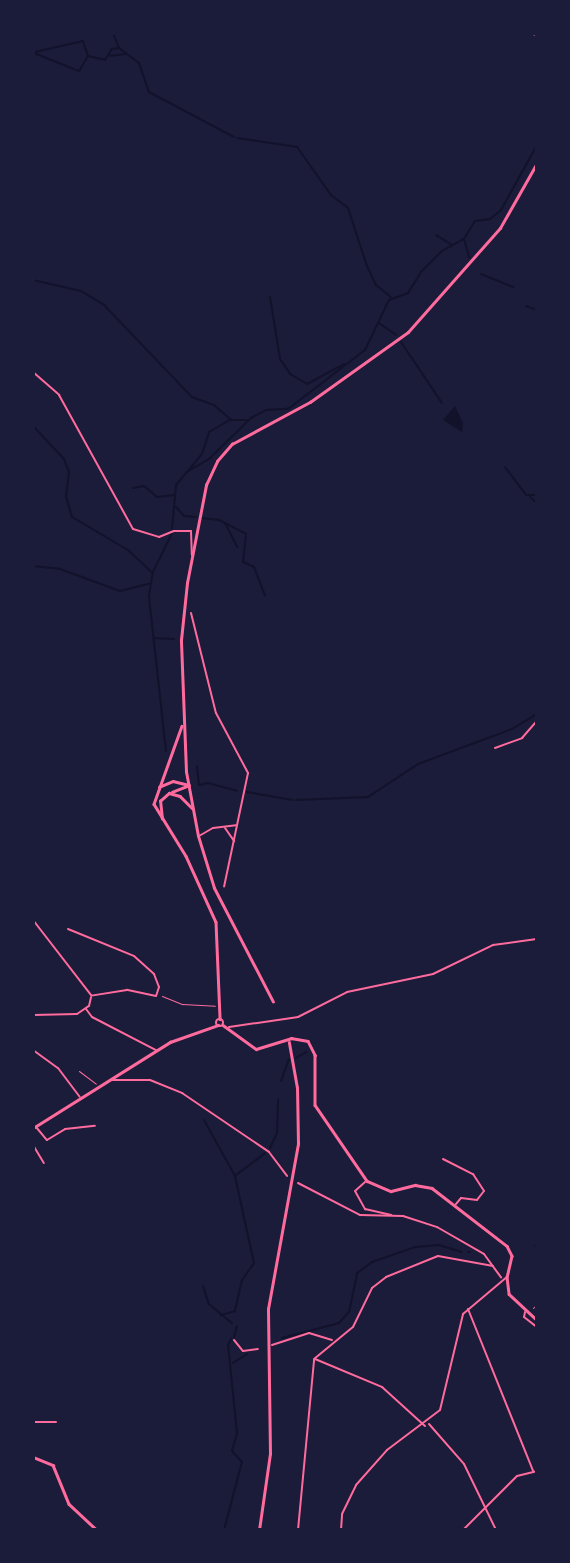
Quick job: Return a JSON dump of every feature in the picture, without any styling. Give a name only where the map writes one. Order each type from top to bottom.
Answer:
[{"type":"main road","points":[[274,1002],[214,888],[198,836],[188,785],[182,726],[181,640],[192,555],[206,485],[224,452],[244,436],[310,402],[408,332],[494,237],[537,163]]},
{"type":"main road","points":[[182,726],[178,746],[158,787],[153,804],[186,856],[216,922],[220,1006],[218,1025]]},
{"type":"main road","points":[[158,787],[173,781],[188,785]]},
{"type":"main road","points":[[163,822],[159,805],[169,793],[188,785]]},
{"type":"main road","points":[[169,793],[180,796],[192,808]]},
{"type":"main road","points":[[220,1019],[223,1025]]},
{"type":"main road","points":[[35,1127],[156,1050],[218,1025],[229,1028],[256,1049],[291,1038],[308,1041],[315,1055],[315,1105],[367,1181],[391,1191],[421,1185],[455,1205],[509,1249],[505,1277],[509,1294],[525,1312],[537,1320]]},
{"type":"main road","points":[[259,1530],[270,1454],[268,1309],[298,1144],[297,1088],[289,1043]]},
{"type":"main road","points":[[33,1457],[53,1465],[69,1504],[97,1530]]},
{"type":"street","points":[[529,33],[537,35]]},
{"type":"street","points":[[33,372],[59,395],[133,529],[159,537],[174,531],[191,531],[197,525]]},
{"type":"street","points":[[191,531],[192,555]]},
{"type":"street","points":[[191,613],[216,713],[245,762],[247,787],[224,887]]},
{"type":"street","points":[[537,694],[537,707]]},
{"type":"street","points":[[495,748],[522,738],[537,721]]},
{"type":"street","points":[[198,836],[237,825]]},
{"type":"street","points":[[225,828],[234,841]]},
{"type":"street","points":[[33,920],[91,996]]},
{"type":"street","points":[[68,929],[134,956],[153,974],[158,992],[127,990],[91,996]]},
{"type":"street","points":[[229,1028],[298,1017],[347,992],[433,974],[493,945],[537,940]]},
{"type":"street","points":[[33,1015],[73,1015],[86,1009],[91,996]]},
{"type":"street","points":[[86,1009],[92,1017],[156,1050]]},
{"type":"street","points":[[33,1050],[58,1068],[80,1097]]},
{"type":"street","points":[[110,1079],[150,1080],[182,1093],[269,1152],[287,1176]]},
{"type":"street","points":[[35,1127],[47,1140],[65,1129],[95,1126]]},
{"type":"street","points":[[33,1145],[44,1163]]},
{"type":"street","points":[[443,1159],[473,1174],[484,1191],[477,1200],[461,1198],[455,1205]]},
{"type":"street","points":[[341,1530],[342,1514],[356,1485],[387,1450],[426,1424],[445,1400],[457,1331],[468,1307],[505,1277],[451,1234],[367,1211],[358,1199],[356,1188],[367,1181]]},
{"type":"street","points":[[298,1183],[360,1215],[391,1216]]},
{"type":"street","points":[[298,1530],[314,1359],[333,1340],[354,1327],[372,1288],[386,1276],[438,1256],[494,1266]]},
{"type":"street","points":[[463,1530],[521,1473],[535,1471],[468,1307]]},
{"type":"street","points":[[525,1312],[524,1317],[537,1327]]},
{"type":"street","points":[[272,1345],[309,1333],[333,1340]]},
{"type":"street","points":[[234,1340],[243,1351],[258,1349]]},
{"type":"street","points":[[314,1359],[382,1387],[426,1424],[464,1465],[496,1530]]},
{"type":"street","points":[[33,1422],[56,1422]]},
{"type":"lane","points":[[79,1071],[97,1086]]},
{"type":"path","points":[[158,992],[182,1004],[220,1006]]},
{"type":"shaded area","points":[[455,406],[463,423],[462,432],[443,420]]},
{"type":"waterway","points":[[113,33],[119,48]]},
{"type":"waterway","points":[[35,52],[83,41],[88,56]]},
{"type":"waterway","points":[[33,42],[33,56]]},
{"type":"waterway","points":[[34,53],[79,71],[88,56],[105,60],[112,49],[119,48],[139,63],[149,92],[234,137]]},
{"type":"waterway","points":[[110,56],[125,54]]},
{"type":"waterway","points":[[237,138],[297,147],[331,195],[348,208],[376,285],[391,297]]},
{"type":"waterway","points":[[172,529],[176,485],[187,472],[210,458],[251,418],[266,410],[288,409],[365,350],[389,300],[408,293],[422,271],[442,251],[464,239],[475,221],[490,219],[501,210],[537,145]]},
{"type":"waterway","points":[[436,235],[452,245]]},
{"type":"waterway","points":[[464,239],[469,257]]},
{"type":"waterway","points":[[481,274],[513,287]]},
{"type":"waterway","points":[[33,280],[81,291],[104,305],[192,397],[214,405],[231,420],[247,420]]},
{"type":"waterway","points":[[270,297],[280,359],[290,374],[307,384],[344,364]]},
{"type":"waterway","points":[[526,306],[537,310]]},
{"type":"waterway","points":[[379,323],[396,335]]},
{"type":"waterway","points":[[401,342],[442,403]]},
{"type":"waterway","points":[[188,471],[202,454],[209,432],[230,420]]},
{"type":"waterway","points":[[33,426],[64,459],[69,472],[66,496],[72,517],[128,550],[152,572]]},
{"type":"waterway","points":[[505,467],[526,495],[537,495]]},
{"type":"waterway","points":[[133,488],[144,486],[157,497],[175,495]]},
{"type":"waterway","points":[[530,497],[537,503]]},
{"type":"waterway","points":[[176,507],[184,516],[196,517]]},
{"type":"waterway","points":[[202,518],[219,520],[246,534],[243,562],[254,567],[265,596]]},
{"type":"waterway","points":[[225,523],[237,547]]},
{"type":"waterway","points":[[166,751],[149,596],[153,572],[172,533]]},
{"type":"waterway","points":[[33,566],[60,569],[120,591],[149,584]]},
{"type":"waterway","points":[[154,638],[174,639]]},
{"type":"waterway","points":[[296,800],[368,797],[418,764],[512,729],[535,715]]},
{"type":"waterway","points":[[197,766],[199,785],[208,783],[237,791]]},
{"type":"waterway","points":[[247,792],[292,800]]},
{"type":"waterway","points":[[296,1058],[306,1052]]},
{"type":"waterway","points":[[281,1081],[289,1059]]},
{"type":"waterway","points":[[270,1148],[277,1133],[278,1100]]},
{"type":"waterway","points":[[204,1120],[235,1176],[254,1263],[242,1280],[235,1311],[221,1315]]},
{"type":"waterway","points":[[236,1175],[265,1153]]},
{"type":"waterway","points":[[282,1338],[339,1323],[349,1312],[357,1273],[372,1262],[415,1247],[439,1245],[462,1252]]},
{"type":"waterway","points":[[203,1286],[209,1304],[232,1323]]},
{"type":"waterway","points":[[234,1337],[237,1326]]},
{"type":"waterway","points":[[224,1530],[242,1462],[232,1451],[237,1433],[228,1345],[231,1339]]},
{"type":"waterway","points":[[233,1363],[247,1354]]}]
